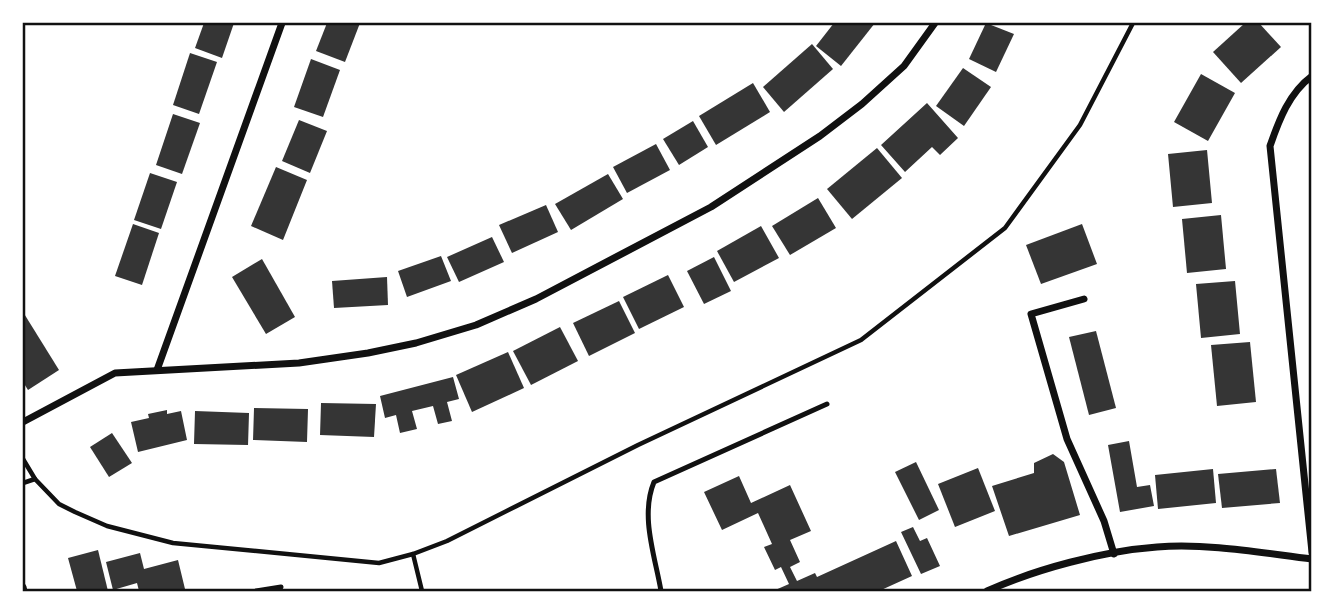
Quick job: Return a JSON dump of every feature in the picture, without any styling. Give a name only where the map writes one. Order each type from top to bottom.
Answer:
[{"type":"street","points":[[157,370],[282,23]]},
{"type":"street","points":[[23,422],[115,373],[299,363],[368,354],[476,325],[536,299],[711,207],[820,136],[862,104],[904,66],[935,23]]},
{"type":"street","points":[[1312,76],[1294,95],[1279,119],[1270,146],[1312,552]]},
{"type":"street","points":[[1084,299],[1031,314],[1067,439],[1104,522],[1114,554]]},
{"type":"street","points":[[987,591],[1051,567],[1157,547],[1200,547],[1312,559]]},
{"type":"lane","points":[[661,591],[646,512],[654,482],[827,404]]},
{"type":"lane","points":[[256,591],[281,587]]},
{"type":"path","points":[[23,459],[35,479],[59,504],[107,526],[173,542],[379,563],[447,541],[638,445],[861,340],[1005,228],[1080,125],[1133,23]]},
{"type":"path","points":[[23,483],[35,479]]},
{"type":"path","points":[[413,554],[422,591]]},
{"type":"building","points":[[204,23],[234,23],[222,58],[195,48]]},
{"type":"building","points":[[327,23],[360,23],[345,62],[316,51]]},
{"type":"building","points":[[834,23],[875,23],[841,66],[816,46]]},
{"type":"building","points":[[986,23],[1014,34],[996,72],[969,59]]},
{"type":"building","points":[[1245,23],[1259,23],[1281,47],[1241,83],[1213,52]]},
{"type":"building","points":[[812,44],[833,69],[784,112],[763,87]]},
{"type":"building","points":[[190,53],[217,62],[199,114],[173,105]]},
{"type":"building","points":[[311,59],[340,70],[323,117],[294,107]]},
{"type":"building","points":[[963,68],[991,87],[964,126],[936,106]]},
{"type":"building","points":[[1201,74],[1235,93],[1208,141],[1174,122]]},
{"type":"building","points":[[753,83],[770,112],[716,145],[699,116]]},
{"type":"building","points":[[927,103],[958,138],[940,155],[932,147],[905,172],[881,145]]},
{"type":"building","points":[[173,114],[200,123],[182,174],[156,165]]},
{"type":"building","points":[[299,120],[327,131],[310,173],[282,161]]},
{"type":"building","points":[[693,121],[708,147],[679,165],[663,139]]},
{"type":"building","points":[[656,144],[670,170],[627,193],[613,167]]},
{"type":"building","points":[[877,148],[902,178],[852,219],[827,189]]},
{"type":"building","points":[[1207,150],[1212,203],[1173,207],[1168,154]]},
{"type":"building","points":[[276,167],[307,180],[283,240],[251,226]]},
{"type":"building","points":[[150,173],[177,182],[161,229],[134,220]]},
{"type":"building","points":[[608,174],[623,199],[571,230],[555,204]]},
{"type":"building","points":[[818,198],[836,228],[790,255],[772,226]]},
{"type":"building","points":[[546,205],[558,232],[512,253],[499,225]]},
{"type":"building","points":[[1221,215],[1226,269],[1187,273],[1182,219]]},
{"type":"building","points":[[133,224],[159,233],[142,285],[115,276]]},
{"type":"building","points":[[1082,224],[1097,264],[1041,284],[1026,245]]},
{"type":"building","points":[[761,226],[779,258],[734,282],[717,251]]},
{"type":"building","points":[[492,237],[504,262],[459,282],[447,257]]},
{"type":"building","points":[[441,256],[451,281],[407,297],[398,271]]},
{"type":"building","points":[[714,257],[731,291],[704,304],[687,271]]},
{"type":"building","points":[[262,259],[295,317],[266,334],[232,277]]},
{"type":"building","points":[[668,275],[684,307],[639,329],[623,297]]},
{"type":"building","points":[[387,277],[388,305],[334,308],[332,281]]},
{"type":"building","points":[[1235,281],[1240,334],[1201,338],[1196,284]]},
{"type":"building","points":[[619,301],[635,333],[589,356],[573,323]]},
{"type":"building","points":[[23,312],[59,370],[28,390],[23,382]]},
{"type":"building","points":[[560,327],[578,361],[531,385],[513,351]]},
{"type":"building","points":[[1096,331],[1116,408],[1089,415],[1069,337]]},
{"type":"building","points":[[1250,342],[1256,402],[1217,406],[1211,345]]},
{"type":"building","points":[[508,352],[524,388],[472,412],[456,375]]},
{"type":"building","points":[[453,377],[459,399],[447,402],[452,421],[438,424],[433,406],[412,411],[417,429],[400,433],[396,415],[385,418],[380,396]]},
{"type":"building","points":[[321,403],[376,404],[374,437],[320,435]]},
{"type":"building","points":[[254,408],[308,409],[307,442],[253,440]]},
{"type":"building","points":[[167,410],[167,414],[181,411],[187,440],[138,452],[131,422],[149,418],[148,414]]},
{"type":"building","points":[[195,411],[249,413],[248,445],[194,444]]},
{"type":"building","points":[[112,433],[132,463],[109,477],[90,447]]},
{"type":"building","points":[[1129,441],[1137,487],[1150,485],[1154,506],[1120,512],[1108,445]]},
{"type":"building","points":[[1053,454],[1064,462],[1080,515],[1009,536],[992,486],[1034,473],[1034,463]]},
{"type":"building","points":[[916,462],[939,510],[919,520],[895,472]]},
{"type":"building","points":[[978,468],[995,511],[955,527],[938,484]]},
{"type":"building","points":[[1213,469],[1216,503],[1158,509],[1155,475]]},
{"type":"building","points":[[1276,469],[1280,503],[1222,508],[1218,474]]},
{"type":"building","points":[[739,476],[751,503],[790,485],[811,531],[790,540],[800,562],[790,567],[797,581],[815,573],[817,577],[896,541],[912,576],[879,591],[773,591],[789,584],[781,567],[775,570],[764,547],[772,544],[758,513],[722,530],[704,492]]},
{"type":"building","points":[[913,527],[920,541],[927,538],[940,566],[921,574],[901,532]]},
{"type":"building","points":[[98,550],[108,591],[77,591],[68,558]]},
{"type":"building","points":[[140,553],[144,569],[178,560],[185,589],[139,591],[137,583],[113,590],[106,562]]}]
